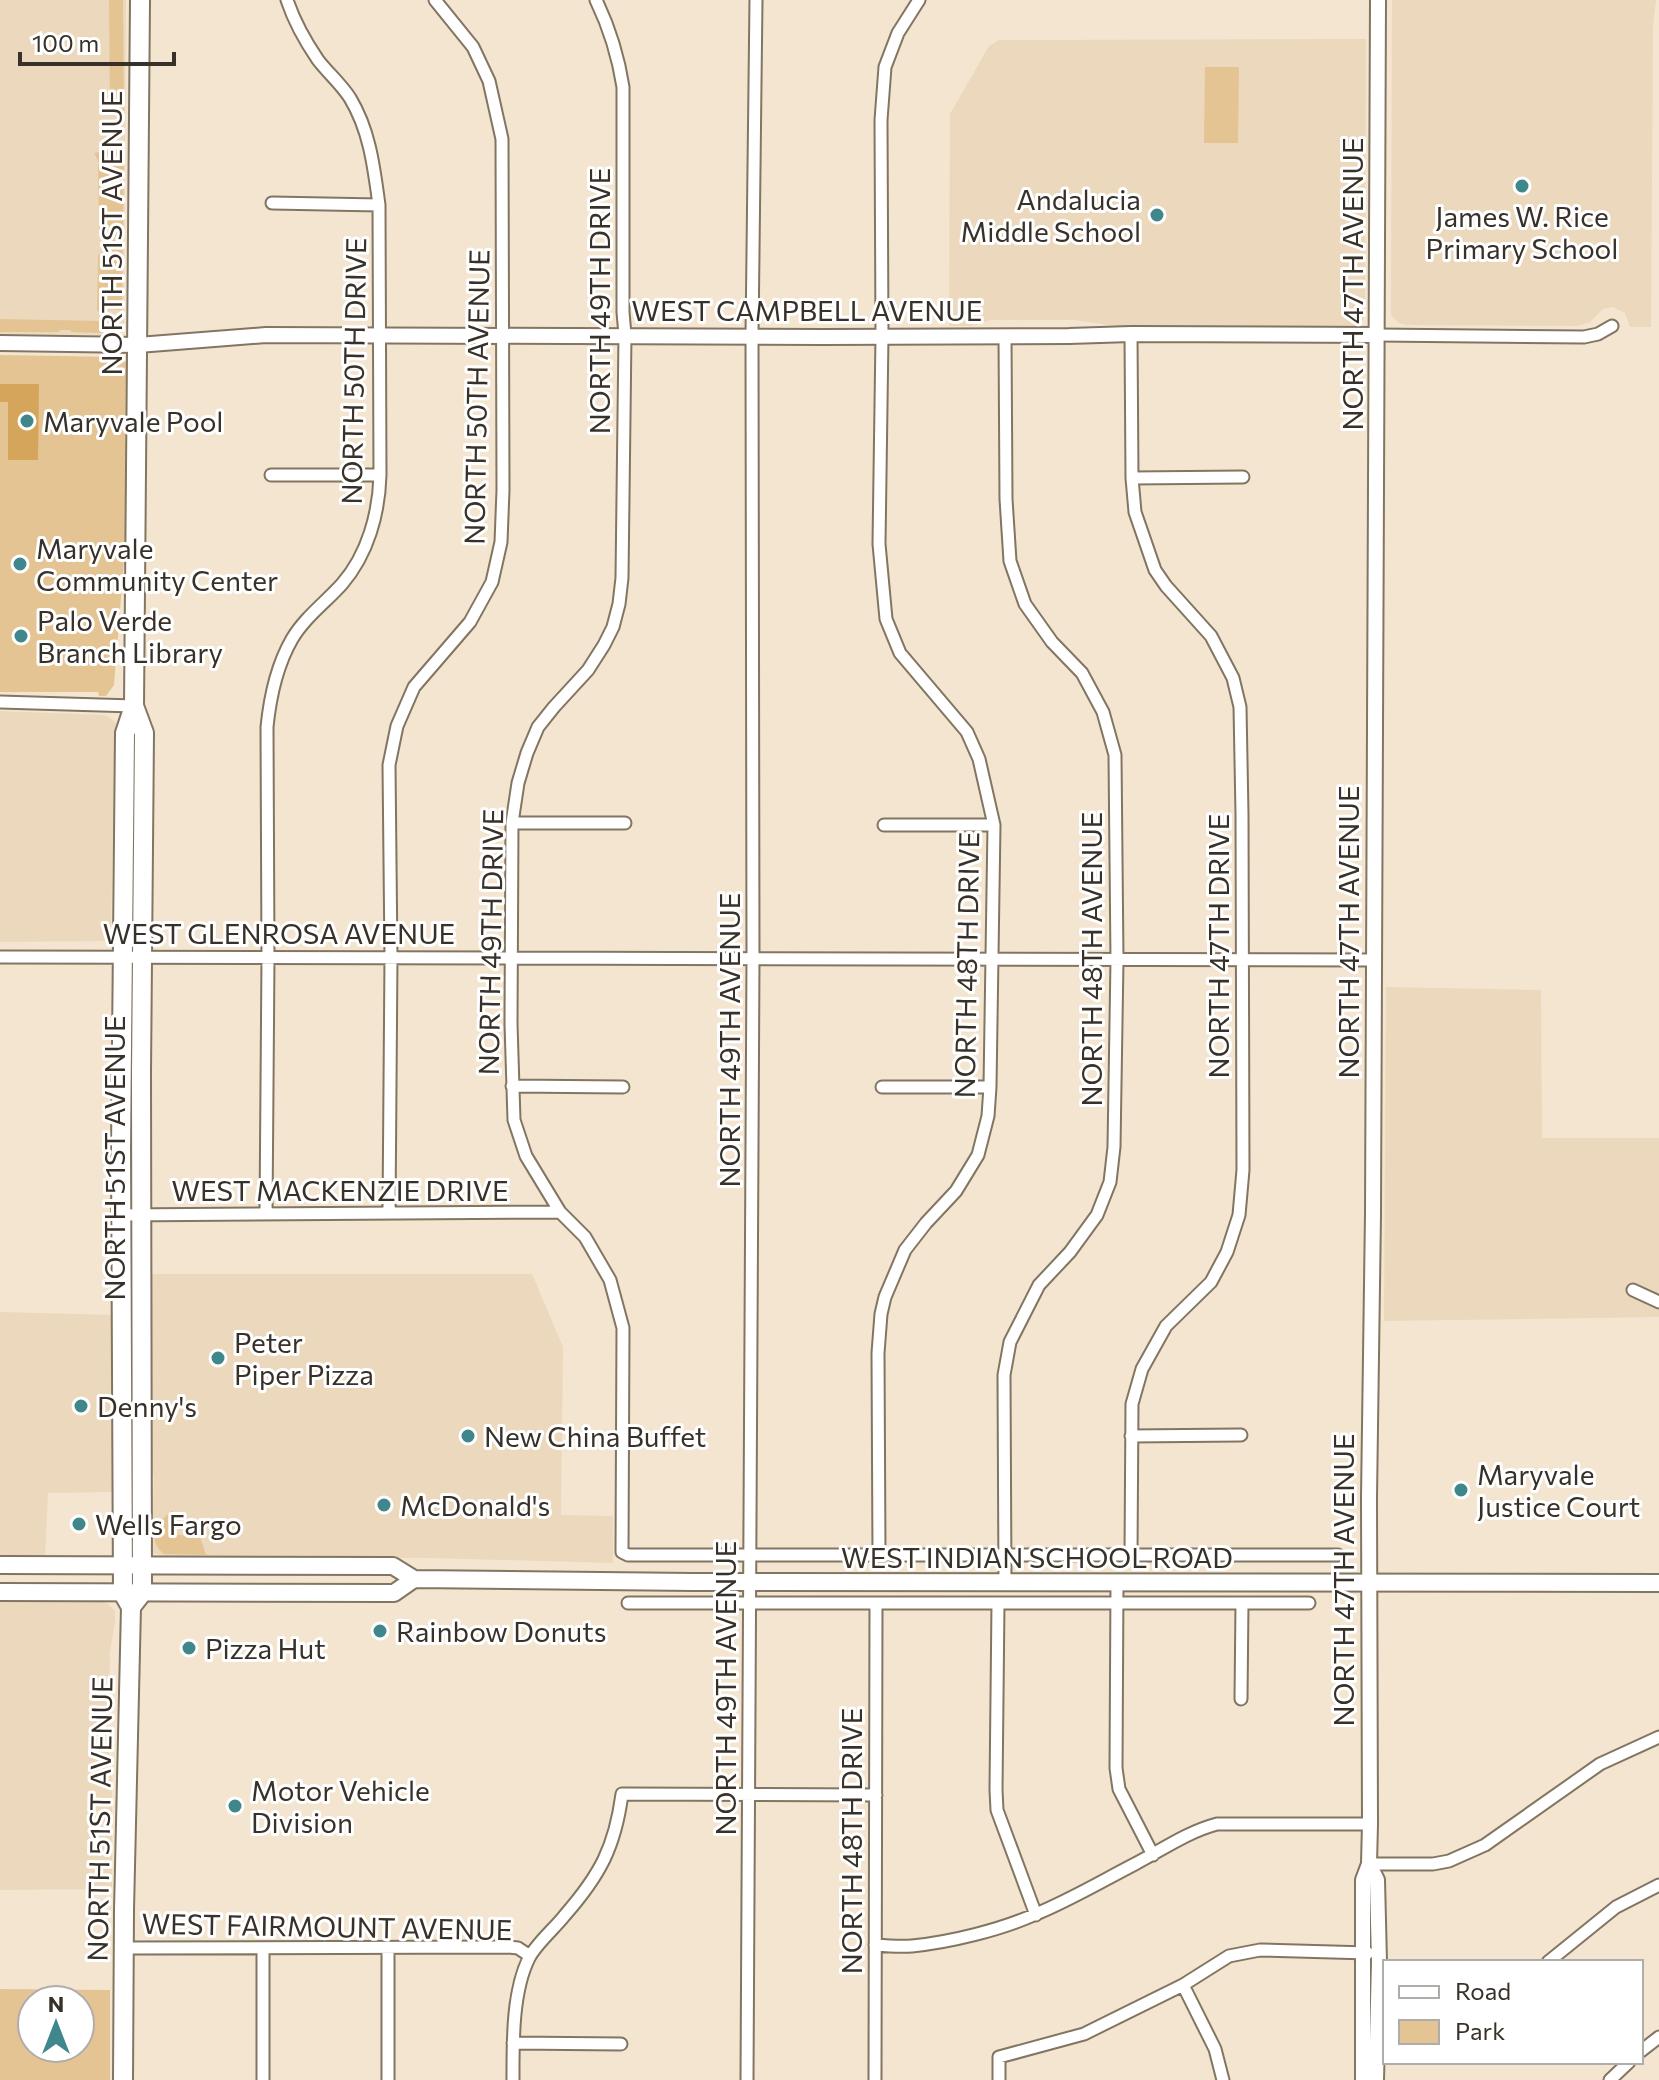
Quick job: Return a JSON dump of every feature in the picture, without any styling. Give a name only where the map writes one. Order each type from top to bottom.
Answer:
[{"type":"main road","name":"NORTH 51ST AVENUE","points":[[123,2080],[142,1215],[125,733],[134,706],[140,0]]},
{"type":"main road","name":"NORTH 51ST AVENUE","points":[[132,957],[121,1215],[132,1566]]},
{"type":"main road","name":"WEST INDIAN SCHOOL ROAD","points":[[0,1565],[393,1566],[414,1579],[750,1583],[1659,1583]]},
{"type":"main road","name":"WEST INDIAN SCHOOL ROAD","points":[[0,1592],[132,1597],[394,1593],[414,1579]]},
{"type":"street","name":"NORTH 50TH DRIVE","points":[[266,1214],[269,706],[279,668],[292,638],[343,582],[367,541],[377,506],[380,475],[379,205],[374,164],[368,136],[350,98],[318,60],[294,20],[287,0]]},
{"type":"street","name":"NORTH 50TH AVENUE","points":[[389,1213],[389,765],[397,726],[414,687],[470,622],[492,582],[501,542],[503,490],[502,139],[489,81],[473,47],[435,0]]},
{"type":"street","name":"NORTH 49TH DRIVE","points":[[596,0],[617,52],[623,87],[623,555],[619,604],[613,627],[588,670],[538,727],[518,783],[512,823],[512,1086],[514,1120],[526,1156],[560,1212],[585,1237],[610,1280],[623,1328],[622,1552]]},
{"type":"street","name":"NORTH 49TH AVENUE","points":[[747,2080],[753,959],[752,336],[756,0]]},
{"type":"street","name":"NORTH 48TH DRIVE","points":[[879,1555],[878,1353],[885,1297],[905,1250],[956,1191],[978,1155],[988,1116],[990,1087],[994,825],[979,759],[967,732],[900,653],[886,619],[879,544],[881,120],[885,67],[898,33],[919,0]]},
{"type":"street","name":"NORTH 47TH AVENUE","points":[[1363,2080],[1375,2045],[1363,1953],[1363,1880],[1369,1864],[1370,1824],[1378,0]]},
{"type":"street","points":[[272,203],[379,205]]},
{"type":"street","name":"WEST CAMPBELL AVENUE","points":[[0,343],[138,345],[266,335],[1584,337],[1612,326]]},
{"type":"street","name":"NORTH 47TH DRIVE","points":[[1131,334],[1135,512],[1155,570],[1211,636],[1233,678],[1240,707],[1243,1170],[1239,1215],[1227,1252],[1211,1282],[1166,1326],[1142,1369],[1132,1404],[1131,1555]]},
{"type":"street","name":"NORTH 48TH AVENUE","points":[[1005,336],[1006,499],[1010,561],[1025,604],[1052,642],[1082,673],[1103,712],[1115,755],[1117,960],[1114,1147],[1110,1182],[1097,1215],[1070,1252],[1039,1285],[1010,1342],[1004,1375],[1005,1582]]},
{"type":"street","points":[[271,475],[380,475]]},
{"type":"street","points":[[1132,478],[1243,477]]},
{"type":"street","points":[[0,702],[134,706]]},
{"type":"street","points":[[512,823],[625,823]]},
{"type":"street","points":[[884,825],[994,825]]},
{"type":"street","name":"WEST GLENROSA AVENUE","points":[[0,957],[1374,960]]},
{"type":"street","points":[[512,1086],[623,1087]]},
{"type":"street","points":[[882,1087],[990,1087]]},
{"type":"street","name":"WEST MACKENZIE DRIVE","points":[[121,1215],[560,1212]]},
{"type":"street","points":[[1633,1290],[1659,1302]]},
{"type":"street","points":[[1131,1436],[1241,1435]]},
{"type":"street","name":"WEST INDIAN SCHOOL ROAD","points":[[622,1552],[628,1555],[1338,1555]]},
{"type":"street","points":[[1117,1582],[1116,1768],[1119,1789],[1153,1855]]},
{"type":"street","name":"WEST INDIAN SCHOOL ROAD","points":[[628,1603],[1309,1603]]},
{"type":"street","name":"NORTH 48TH DRIVE","points":[[875,2080],[876,1603]]},
{"type":"street","points":[[998,1603],[997,1810],[1036,1915]]},
{"type":"street","points":[[1241,1699],[1242,1603]]},
{"type":"street","points":[[1369,1864],[1433,1864],[1468,1853],[1485,1845],[1600,1764],[1659,1737]]},
{"type":"street","points":[[513,2080],[517,2000],[530,1956],[597,1876],[618,1823],[622,1794],[876,1795]]},
{"type":"street","points":[[875,1945],[910,1946],[939,1941],[1036,1915],[1198,1829],[1217,1824],[1370,1824]]},
{"type":"street","name":"NORTH 47TH AVENUE","points":[[1369,1864],[1377,1880],[1376,2080]]},
{"type":"street","points":[[1550,1960],[1616,1907],[1659,1885]]},
{"type":"street","points":[[388,1947],[388,2080]]},
{"type":"street","name":"WEST FAIRMOUNT AVENUE","points":[[124,1948],[507,1947],[518,1948],[530,1956]]},
{"type":"street","points":[[263,1948],[263,2080]]},
{"type":"street","points":[[999,2080],[999,2057],[1084,2034],[1183,1985],[1229,1956],[1260,1950],[1379,1953]]},
{"type":"street","points":[[1183,1985],[1215,2049],[1223,2080]]},
{"type":"street","points":[[1643,2049],[1659,2037]]},
{"type":"street","points":[[513,2043],[621,2044]]},
{"type":"street","points":[[1610,2080],[1627,2064]]},
{"type":"shaded area","points":[[0,0],[126,0],[124,328],[117,335],[0,334]]},
{"type":"shaded area","name":"James W. Rice Primary School","points":[[1392,0],[1656,0],[1653,25],[1651,327],[1630,327],[1625,313],[1613,307],[1603,309],[1590,322],[1578,326],[1407,325],[1394,319],[1391,315]]},
{"type":"shaded area","name":"Andalucia Middle School","points":[[1366,39],[1365,316],[1360,324],[1115,326],[1075,320],[991,320],[972,326],[949,326],[950,114],[989,46],[999,40]]},
{"type":"shaded area","points":[[0,384],[39,384],[38,460],[8,460],[8,402],[0,402]]},
{"type":"shaded area","points":[[0,711],[104,715],[115,722],[118,729],[117,783],[111,937],[107,941],[0,942]]},
{"type":"shaded area","points":[[1386,987],[1541,990],[1542,1138],[1659,1138],[1659,1317],[1384,1321]]},
{"type":"shaded area","points":[[150,1274],[532,1274],[563,1347],[561,1515],[613,1516],[613,1563],[165,1556],[153,1553],[148,1542],[154,1477],[149,1455]]},
{"type":"shaded area","points":[[0,1312],[113,1315],[114,1492],[48,1493],[45,1557],[0,1557]]},
{"type":"shaded area","points":[[0,1601],[102,1602],[115,1611],[110,1653],[108,1746],[112,1783],[112,1889],[0,1890]]},
{"type":"green space","points":[[109,0],[123,0],[124,111],[110,111]]},
{"type":"green space","points":[[1205,67],[1239,67],[1238,143],[1204,143]]},
{"type":"green space","points":[[94,153],[124,153],[122,310],[102,309],[102,312],[97,311],[98,255],[112,252],[112,234],[101,233],[99,229],[99,163]]},
{"type":"green space","points":[[0,319],[102,321],[101,333],[71,330],[0,332]]},
{"type":"green space","points":[[0,355],[120,357],[125,360],[125,548],[114,685],[106,696],[99,696],[98,692],[0,692]]},
{"type":"green space","points":[[173,1510],[174,1534],[200,1537],[206,1555],[164,1554],[157,1547],[154,1536],[156,1522]]},
{"type":"green space","points":[[0,1989],[16,1989],[16,2064],[96,2064],[96,1990],[110,1990],[110,2080],[0,2080]]},
{"type":"place","name":"James W. Rice Primary School","points":[[1522,186]]},
{"type":"place","name":"Andalucia Middle School","points":[[1157,215]]},
{"type":"place","name":"Maryvale Pool","points":[[27,421]]},
{"type":"place","name":"Maryvale Community Center","points":[[20,564]]},
{"type":"place","name":"Palo Verde Branch Library","points":[[21,636]]},
{"type":"place","name":"Peter Piper Pizza","points":[[218,1358]]},
{"type":"place","name":"Denny's","points":[[81,1406]]},
{"type":"place","name":"New China Buffet","points":[[468,1436]]},
{"type":"place","name":"Maryvale Justice Court","points":[[1461,1490]]},
{"type":"place","name":"McDonald's","points":[[384,1505]]},
{"type":"place","name":"Wells Fargo","points":[[79,1524]]},
{"type":"place","name":"Rainbow Donuts","points":[[380,1631]]},
{"type":"place","name":"Pizza Hut","points":[[189,1648]]},
{"type":"place","name":"Motor Vehicle Division","points":[[235,1806]]}]
